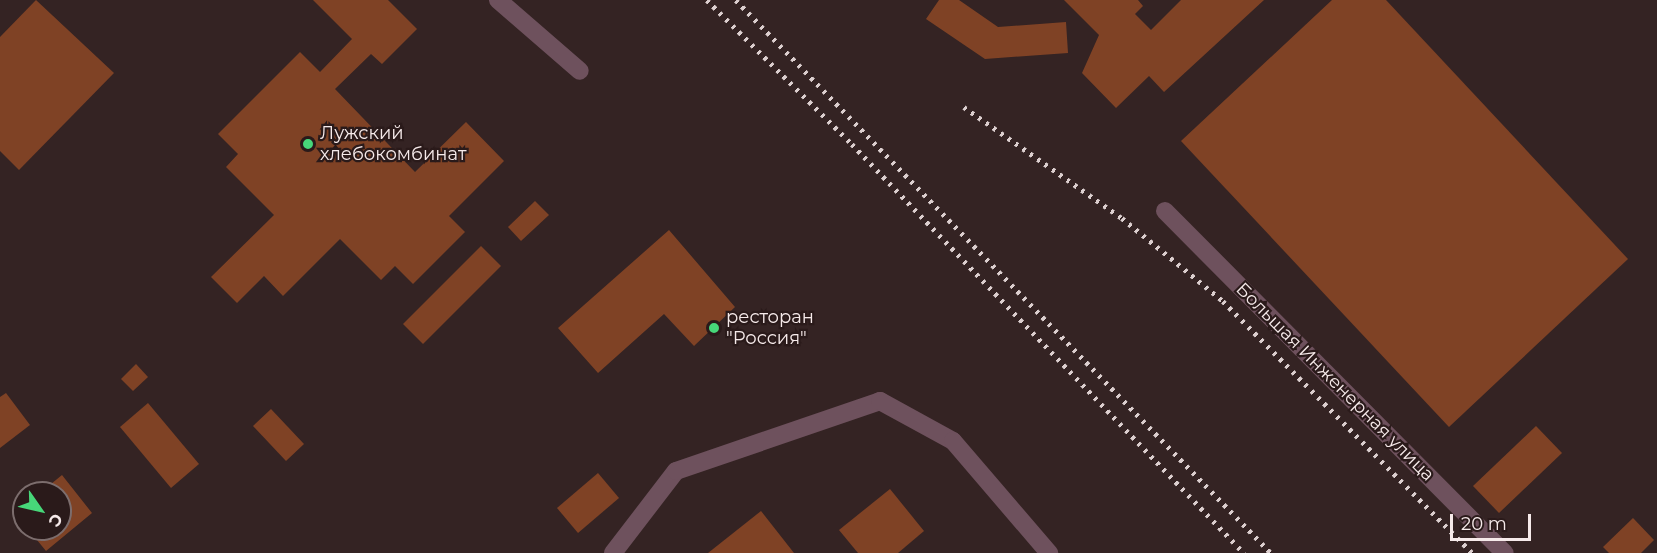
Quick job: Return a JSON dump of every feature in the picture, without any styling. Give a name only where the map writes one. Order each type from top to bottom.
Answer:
[{"type":"street","points":[[498,0],[580,71]]},
{"type":"street","name":"Большая Инженерная улица","points":[[1165,211],[1505,553]]},
{"type":"street","points":[[613,553],[676,471],[880,401],[953,441],[1049,553]]},
{"type":"building","points":[[36,0],[114,73],[19,170],[0,151],[0,37]]},
{"type":"building","name":"Лужский хлебокомбинат","points":[[313,0],[388,0],[417,29],[382,64],[371,54],[335,89],[415,172],[466,122],[504,161],[449,216],[465,232],[413,284],[395,266],[381,280],[340,239],[283,296],[264,276],[237,303],[211,277],[274,215],[226,167],[238,154],[218,134],[300,52],[320,72],[352,39]]},
{"type":"building","points":[[939,0],[959,0],[998,27],[1066,22],[1068,53],[985,59],[926,19]]},
{"type":"building","points":[[1064,0],[1138,0],[1143,6],[1135,14],[1151,30],[1181,0],[1264,0],[1164,92],[1149,76],[1116,108],[1082,73],[1099,35]]},
{"type":"building","points":[[1332,0],[1386,0],[1628,259],[1449,427],[1181,141]]},
{"type":"building","points":[[535,201],[549,215],[521,241],[508,227]]},
{"type":"building","points":[[669,230],[735,307],[694,346],[664,314],[598,373],[558,328]]},
{"type":"building","points":[[481,246],[501,266],[423,344],[403,324]]},
{"type":"building","points":[[136,364],[148,377],[133,391],[121,379]]},
{"type":"building","points":[[6,393],[30,425],[0,448],[0,397]]},
{"type":"building","points":[[148,403],[199,464],[171,488],[120,427]]},
{"type":"building","points":[[271,409],[304,444],[286,461],[253,426]]},
{"type":"building","points":[[1536,426],[1562,453],[1499,513],[1473,486]]},
{"type":"building","points":[[598,473],[619,498],[578,533],[557,508]]},
{"type":"building","points":[[62,475],[67,481],[55,481]]},
{"type":"building","points":[[72,488],[92,513],[72,530]]},
{"type":"building","points":[[890,489],[924,531],[898,553],[858,553],[839,530]]},
{"type":"building","points":[[761,511],[794,553],[708,553]]},
{"type":"building","points":[[1633,518],[1654,540],[1641,553],[1609,553],[1603,547]]},
{"type":"building","points":[[38,541],[58,541],[46,551]]},
{"type":"railway","points":[[707,0],[852,144],[1244,553]]},
{"type":"railway","points":[[736,0],[1271,553]]},
{"type":"railway","points":[[964,107],[1122,218],[1223,301],[1472,553]]},
{"type":"place","name":"Лужский хлебокомбинат","points":[[308,144]]},
{"type":"place","name":"ресторан \"Россия\"","points":[[714,328]]}]
